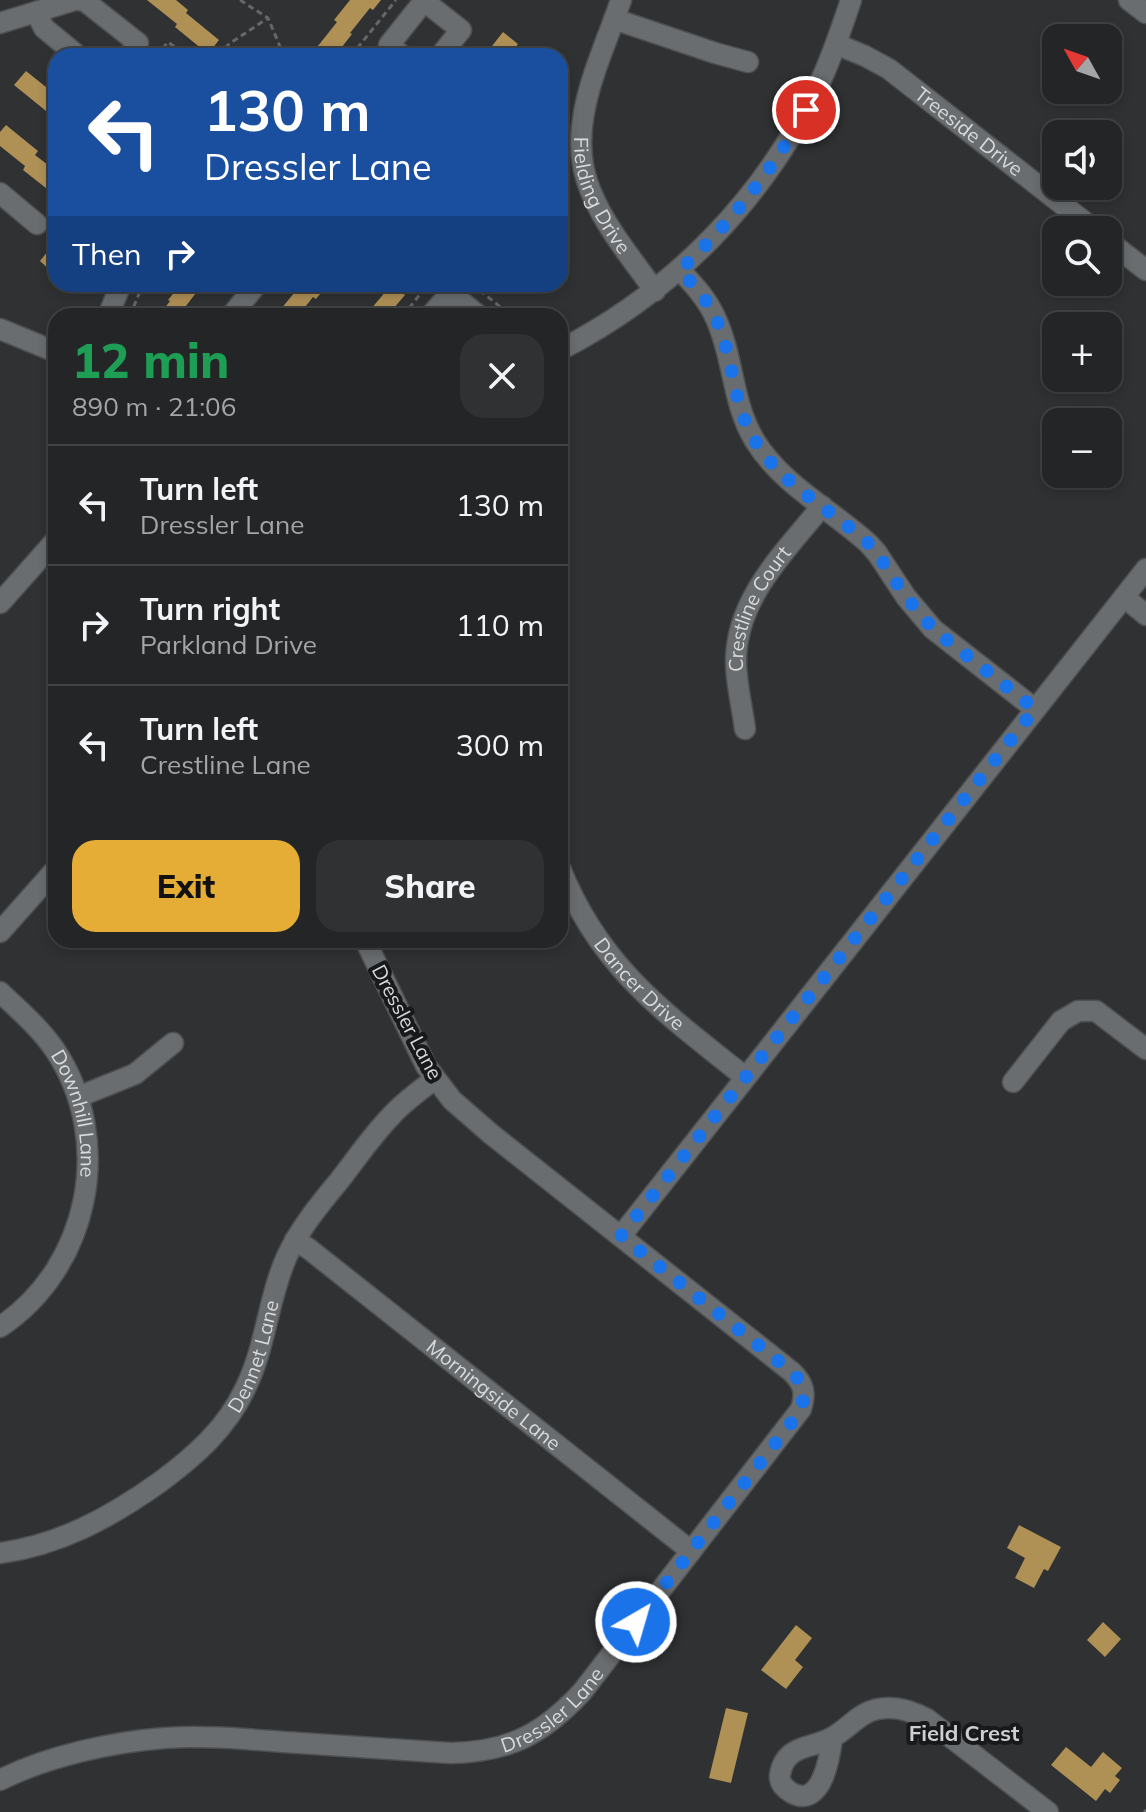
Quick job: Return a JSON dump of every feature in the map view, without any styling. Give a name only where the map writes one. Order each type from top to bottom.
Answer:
[{"type":"street","points":[[0,23],[77,0],[86,2],[138,43],[134,48]]},
{"type":"street","points":[[568,346],[604,326],[680,270],[722,229],[758,186],[806,110],[836,44],[851,0]]},
{"type":"street","points":[[1129,0],[1146,13]]},
{"type":"street","points":[[393,48],[389,45],[424,1],[449,8],[461,30],[446,48]]},
{"type":"street","points":[[618,9],[715,53],[748,62]]},
{"type":"street","name":"Fielding Drive","points":[[618,9],[585,105],[581,130],[583,161],[589,188],[601,213],[655,291]]},
{"type":"street","points":[[36,12],[44,28],[68,48]]},
{"type":"street","name":"Treeside Drive","points":[[836,44],[889,69],[1077,216]]},
{"type":"street","points":[[0,193],[37,224]]},
{"type":"street","points":[[1122,252],[1146,270]]},
{"type":"street","points":[[680,270],[716,317],[738,402],[755,441],[779,471],[877,553],[906,597],[933,629],[1035,709]]},
{"type":"street","points":[[238,308],[250,292]]},
{"type":"street","points":[[437,308],[450,295],[469,308]]},
{"type":"street","points":[[0,329],[48,349]]},
{"type":"street","name":"Crestline Court","points":[[745,729],[736,659],[741,627],[763,580],[822,506]]},
{"type":"street","points":[[0,603],[48,549]]},
{"type":"street","points":[[621,1236],[1146,569]]},
{"type":"street","points":[[1124,597],[1146,615]]},
{"type":"street","points":[[0,932],[48,878]]},
{"type":"street","name":"Dancer Drive","points":[[568,884],[585,919],[624,973],[666,1014],[745,1077]]},
{"type":"street","name":"Dressler Lane","points":[[0,1780],[51,1760],[85,1751],[167,1738],[465,1753],[502,1746],[535,1733],[569,1706],[591,1680],[801,1409],[803,1388],[792,1372],[465,1112],[435,1079],[416,1048],[369,948]]},
{"type":"street","name":"Downhill Lane","points":[[0,992],[45,1037],[64,1065],[78,1097],[88,1156],[80,1222],[64,1259],[30,1304],[0,1327]]},
{"type":"street","points":[[1013,1082],[1061,1021],[1078,1011],[1096,1011],[1146,1049]]},
{"type":"street","points":[[78,1097],[135,1074],[173,1043]]},
{"type":"street","name":"Dennet Lane","points":[[0,1553],[51,1542],[105,1519],[185,1463],[213,1438],[245,1389],[260,1352],[280,1275],[295,1240],[391,1115],[435,1079]]},
{"type":"street","name":"Morningside Lane","points":[[295,1240],[691,1551]]},
{"type":"street","points":[[832,1738],[870,1711],[900,1708],[915,1712],[1048,1812]]},
{"type":"path","points":[[357,48],[396,0]]},
{"type":"path","points":[[244,1],[268,18],[281,48]]},
{"type":"path","points":[[226,48],[268,18]]},
{"type":"path","points":[[409,308],[422,292]]},
{"type":"path","points":[[482,292],[502,308]]},
{"type":"building","points":[[147,0],[176,0],[188,10],[186,13],[219,40],[213,48],[201,48],[175,27],[177,24]]},
{"type":"building","points":[[350,0],[381,0],[373,10],[370,8],[341,48],[316,48],[337,22],[334,20]]},
{"type":"building","points":[[503,32],[518,44],[515,48],[490,48]]},
{"type":"building","points":[[26,71],[48,89],[46,111],[14,85]]},
{"type":"building","points":[[6,125],[38,151],[35,155],[48,165],[48,190],[0,146],[0,132]]},
{"type":"building","points":[[48,251],[48,268],[40,261]]},
{"type":"building","points":[[174,292],[197,292],[184,308],[165,308]]},
{"type":"building","points":[[295,292],[322,292],[304,308],[282,308]]},
{"type":"building","points":[[385,292],[403,292],[405,295],[394,308],[372,308]]},
{"type":"building","points":[[1019,1525],[1061,1547],[1034,1588],[1015,1578],[1025,1558],[1007,1548]]},
{"type":"building","points":[[1103,1622],[1121,1639],[1105,1657],[1087,1640]]},
{"type":"building","points":[[796,1625],[812,1638],[795,1660],[803,1667],[786,1689],[761,1670]]},
{"type":"building","points":[[726,1708],[748,1713],[731,1783],[709,1778]]},
{"type":"building","points":[[1066,1747],[1091,1767],[1103,1752],[1122,1768],[1115,1776],[1120,1780],[1110,1793],[1105,1789],[1096,1801],[1051,1765]]},
{"type":"district","name":"Field Crest","points":[[964,1733]]},
{"type":"route","points":[[636,1622],[792,1422],[801,1409],[804,1397],[799,1379],[792,1372],[621,1236],[1035,709],[933,629],[869,544],[792,483],[765,455],[755,441],[738,402],[716,317],[680,270],[722,229],[758,186],[806,110]]}]
